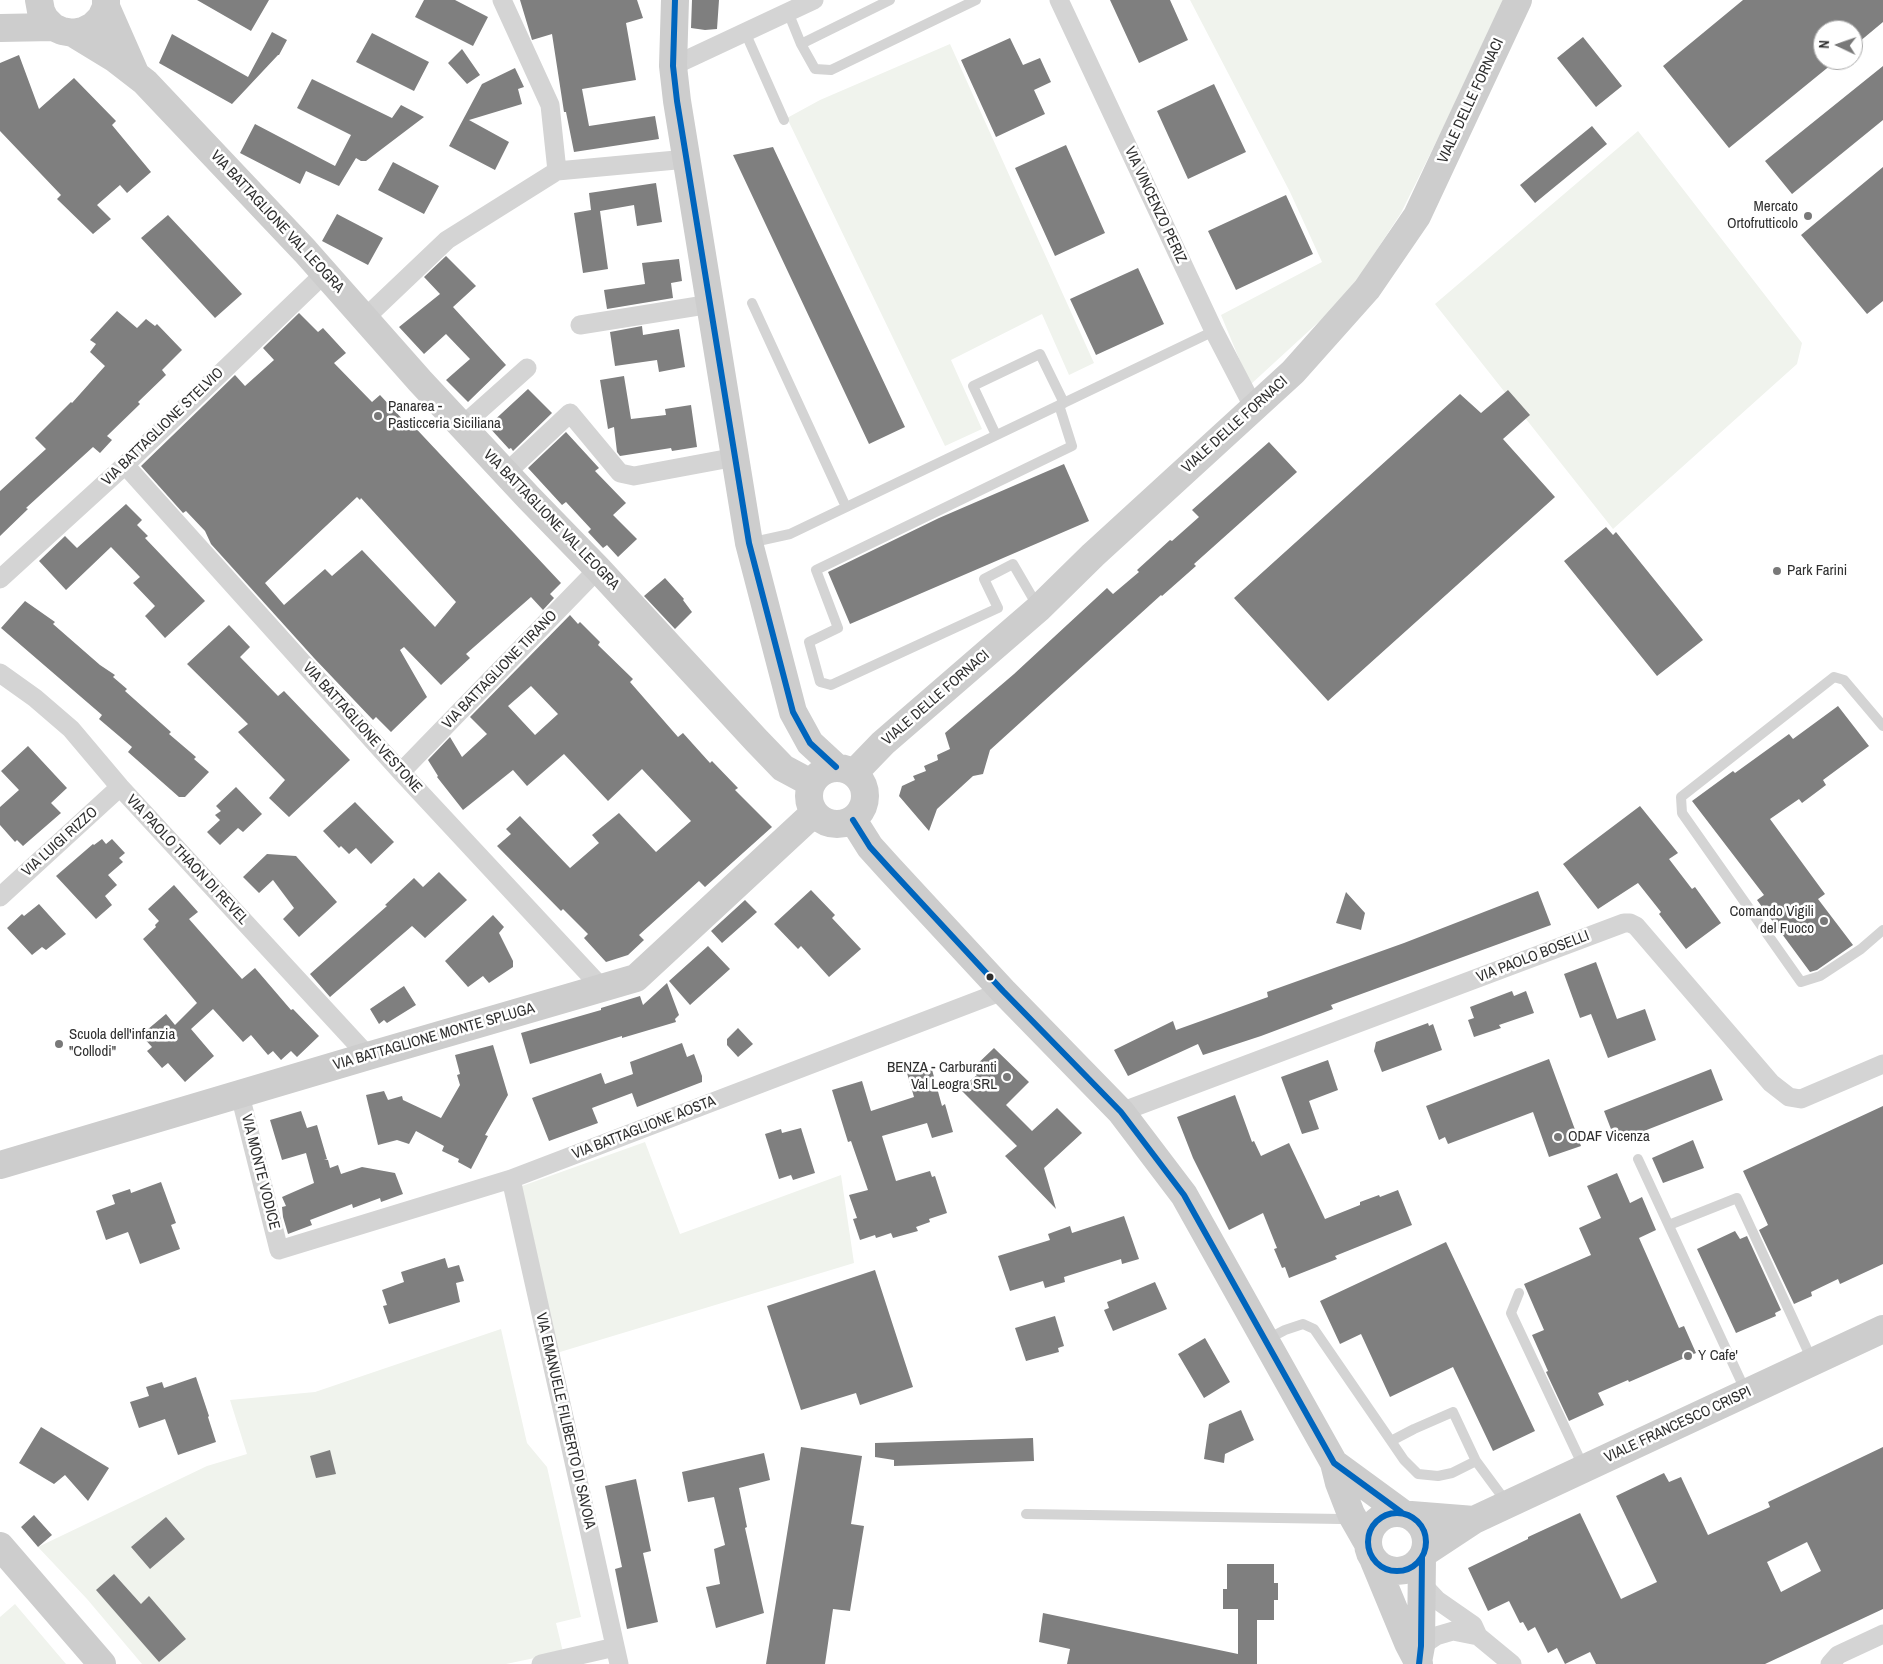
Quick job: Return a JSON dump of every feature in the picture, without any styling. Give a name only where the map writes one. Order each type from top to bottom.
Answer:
[{"type":"street","points":[[0,17],[30,0]]},
{"type":"street","points":[[39,0],[41,11],[46,19],[63,30]]},
{"type":"street","points":[[502,0],[550,105],[557,171]]},
{"type":"street","points":[[675,0],[673,66],[749,544],[793,712],[810,743],[863,783],[865,796],[862,810],[853,820],[843,824],[832,824],[822,821],[814,813],[808,799],[811,783],[822,772],[845,770]]},
{"type":"street","name":"VIA VINCENZO PERIZ","points":[[1059,0],[1214,331],[1254,408]]},
{"type":"street","name":"VIALE DELLE FORNACI","points":[[845,770],[883,743],[1038,608],[1100,548],[1293,372],[1367,289],[1417,216],[1518,0]]},
{"type":"street","points":[[0,28],[83,31],[93,26],[101,18],[106,3]]},
{"type":"street","name":"VIA BATTAGLIONE VAL LEOGRA","points":[[106,3],[135,72]]},
{"type":"street","points":[[673,66],[801,4]]},
{"type":"street","name":"VIA BATTAGLIONE VAL LEOGRA","points":[[63,30],[135,72],[324,273],[462,426],[783,768],[811,783]]},
{"type":"street","points":[[365,318],[447,240],[557,171],[687,159]]},
{"type":"street","name":"VIA BATTAGLIONE STELVIO","points":[[0,578],[125,465],[324,273]]},
{"type":"street","points":[[580,325],[711,304]]},
{"type":"street","points":[[462,426],[527,368]]},
{"type":"street","points":[[506,473],[570,413],[620,473],[634,476],[736,457]]},
{"type":"street","name":"VIA BATTAGLIONE VESTONE","points":[[125,465],[401,772],[602,988]]},
{"type":"street","name":"VIA BATTAGLIONE TIRANO","points":[[401,772],[598,570]]},
{"type":"street","name":"VIA PAOLO THAON DI REVEL","points":[[0,673],[35,698],[71,729],[120,787],[368,1056]]},
{"type":"street","name":"VIA LUIGI RIZZO","points":[[0,897],[120,787]]},
{"type":"street","name":"VIA BATTAGLIONE MONTE SPLUGA","points":[[0,1165],[636,978],[814,813]]},
{"type":"street","points":[[853,820],[870,847],[882,861],[1003,991],[1121,1112],[1184,1195],[1334,1463],[1339,1483],[1351,1514],[1371,1551],[1408,1644],[1419,1657]]},
{"type":"street","name":"VIA PAOLO BOSELLI","points":[[1121,1112],[1624,923],[1636,926],[1771,1083],[1789,1097],[1801,1099],[1883,1064]]},
{"type":"street","name":"VIA BATTAGLIONE AOSTA","points":[[279,1250],[511,1179],[1003,991]]},
{"type":"street","name":"VIA MONTE VODICE","points":[[240,1095],[279,1250]]},
{"type":"street","name":"VIA EMANUELE FILIBERTO DI SAVOIA","points":[[511,1179],[617,1655]]},
{"type":"street","name":"VIALE FRANCESCO CRISPI","points":[[1474,1520],[1387,1514],[1379,1518],[1372,1525],[1368,1533],[1371,1551],[1388,1570],[1406,1570],[1415,1565],[1423,1555],[1474,1520],[1883,1329]]},
{"type":"street","points":[[1334,1463],[1420,1524],[1425,1532],[1419,1657]]},
{"type":"street","points":[[0,1546],[102,1664]]},
{"type":"street","points":[[1422,1584],[1437,1600],[1473,1625],[1478,1636]]},
{"type":"street","points":[[1419,1657],[1436,1636],[1453,1630],[1478,1636],[1512,1664]]},
{"type":"street","points":[[1830,1664],[1838,1655],[1883,1634]]},
{"type":"street","points":[[541,1664],[617,1655]]},
{"type":"lane","points":[[801,44],[890,0]]},
{"type":"lane","points":[[801,4],[801,44],[815,69],[831,70],[976,0]]},
{"type":"lane","points":[[745,32],[784,120]]},
{"type":"lane","points":[[752,303],[846,507]]},
{"type":"lane","points":[[749,544],[790,534],[1214,331]]},
{"type":"lane","points":[[996,435],[973,386],[1040,354],[1061,404],[1072,446],[816,570],[838,628],[809,642],[820,682],[831,685],[998,608],[984,579],[1013,564],[1038,608]]},
{"type":"lane","points":[[1883,726],[1844,680],[1834,677],[1681,797],[1682,813],[1801,982],[1820,976],[1861,949],[1883,930]]},
{"type":"lane","points":[[1638,1159],[1747,1393]]},
{"type":"lane","points":[[1669,1225],[1736,1198],[1813,1362]]},
{"type":"lane","points":[[1519,1293],[1511,1313],[1584,1469]]},
{"type":"lane","points":[[1265,1341],[1285,1330],[1303,1324],[1314,1329],[1404,1460],[1418,1474],[1438,1476],[1452,1473],[1476,1461]]},
{"type":"lane","points":[[1391,1441],[1414,1428],[1453,1412],[1476,1461],[1508,1504]]},
{"type":"lane","points":[[1026,1514],[1341,1518],[1351,1514]]},
{"type":"shaded area","points":[[1190,0],[1503,0],[1401,213],[1361,274],[1336,306],[1250,385],[1221,315],[1322,262],[1290,192]]},
{"type":"shaded area","points":[[950,44],[1094,363],[1069,375],[1042,314],[951,360],[982,429],[945,446],[787,118],[820,100]]},
{"type":"shaded area","points":[[1638,131],[1802,343],[1797,364],[1613,529],[1435,304]]},
{"type":"shaded area","points":[[645,1142],[680,1234],[841,1175],[854,1263],[560,1352],[550,1352],[515,1201],[522,1186]]},
{"type":"shaded area","points":[[501,1329],[527,1443],[547,1467],[581,1617],[556,1623],[563,1652],[506,1664],[142,1664],[87,1599],[38,1547],[207,1466],[247,1454],[230,1400],[315,1392]]},
{"type":"shaded area","points":[[15,1604],[66,1664],[0,1664],[0,1617]]},
{"type":"building","points":[[197,0],[269,0],[251,31]]},
{"type":"building","points":[[424,0],[455,0],[488,17],[473,46],[415,17]]},
{"type":"building","points":[[520,0],[637,0],[643,18],[626,23],[636,80],[582,89],[589,126],[655,116],[659,139],[574,152],[566,112],[564,112],[552,34],[532,40]]},
{"type":"building","points":[[692,0],[719,0],[717,29],[691,28]]},
{"type":"building","points":[[1110,0],[1170,0],[1188,40],[1139,63]]},
{"type":"building","points":[[1743,0],[1883,0],[1883,22],[1863,39],[1863,20],[1813,20],[1813,70],[1825,70],[1729,148],[1663,66]]},
{"type":"building","points":[[272,32],[287,40],[279,55],[232,104],[159,63],[172,34],[248,77]]},
{"type":"building","points":[[372,33],[429,62],[414,91],[356,62]]},
{"type":"building","points":[[1583,37],[1622,86],[1596,107],[1557,58]]},
{"type":"building","points":[[1010,38],[1023,65],[1040,58],[1051,82],[1034,90],[1045,114],[996,137],[961,60]]},
{"type":"building","points":[[462,49],[480,75],[467,84],[448,63]]},
{"type":"building","points":[[19,55],[39,109],[74,78],[116,121],[112,125],[151,172],[127,193],[120,185],[97,205],[111,219],[93,234],[57,199],[61,195],[0,131],[0,63]]},
{"type":"building","points":[[1883,66],[1883,120],[1792,194],[1765,161]]},
{"type":"building","points":[[515,68],[524,87],[518,89],[522,104],[469,120],[509,142],[495,170],[449,146],[482,84]]},
{"type":"building","points":[[312,79],[392,118],[401,105],[424,117],[366,161],[356,158],[339,186],[306,171],[300,184],[240,153],[255,124],[335,166],[351,135],[297,108]]},
{"type":"building","points":[[1214,84],[1246,152],[1188,179],[1157,111]]},
{"type":"building","points":[[1592,126],[1607,144],[1535,203],[1520,185]]},
{"type":"building","points":[[1066,145],[1105,233],[1055,256],[1015,168]]},
{"type":"building","points":[[773,147],[905,427],[869,444],[733,155]]},
{"type":"building","points":[[393,162],[439,186],[424,214],[378,190]]},
{"type":"building","points":[[1883,167],[1883,301],[1867,314],[1801,235]]},
{"type":"building","points":[[656,183],[662,222],[637,226],[634,205],[600,211],[608,269],[583,273],[574,213],[591,210],[589,193]]},
{"type":"building","points":[[1286,195],[1313,254],[1236,290],[1208,231]]},
{"type":"building","points":[[337,214],[383,238],[368,265],[322,241]]},
{"type":"building","points":[[168,215],[242,294],[215,318],[141,238]]},
{"type":"building","points":[[446,256],[476,286],[453,307],[506,365],[468,402],[446,380],[470,359],[446,334],[424,354],[399,327],[440,294],[424,277]]},
{"type":"building","points":[[679,259],[682,281],[671,283],[673,298],[607,309],[604,290],[645,284],[642,263]]},
{"type":"building","points":[[1138,268],[1164,324],[1096,355],[1070,299]]},
{"type":"building","points":[[117,311],[137,328],[146,319],[155,326],[157,324],[182,350],[162,370],[166,375],[107,436],[112,440],[100,453],[93,447],[26,508],[28,509],[0,536],[0,491],[46,449],[35,438],[72,403],[105,366],[90,352],[96,344],[90,340]]},
{"type":"building","points":[[299,313],[318,332],[323,328],[346,353],[334,363],[372,402],[380,395],[406,423],[408,420],[561,583],[550,594],[554,598],[543,610],[531,597],[466,654],[470,658],[441,685],[404,647],[400,650],[427,697],[391,732],[376,717],[373,720],[314,658],[211,544],[205,531],[186,511],[183,513],[141,466],[235,375],[245,386],[274,360],[263,348]],"holes":[[[357,497],[360,500],[361,498],[456,602],[435,627],[362,550],[332,576],[325,569],[284,605],[265,583]]]},
{"type":"building","points":[[642,326],[643,335],[679,329],[685,367],[659,372],[657,360],[615,366],[610,332]]},
{"type":"building","points":[[624,376],[631,419],[666,415],[665,409],[691,405],[697,447],[672,451],[671,448],[620,456],[617,452],[614,427],[608,429],[600,380]]},
{"type":"building","points":[[528,389],[552,413],[513,451],[488,426]]},
{"type":"building","points":[[1508,390],[1530,415],[1503,439],[1555,497],[1328,701],[1234,598],[1460,394],[1481,413]]},
{"type":"building","points":[[566,432],[599,468],[595,471],[626,503],[613,515],[637,539],[618,557],[607,545],[603,548],[588,532],[591,529],[566,502],[562,505],[528,468]]},
{"type":"building","points":[[1269,442],[1297,472],[1194,564],[1196,566],[1161,595],[990,750],[983,774],[973,776],[937,809],[929,831],[899,796],[902,786],[915,780],[913,776],[926,771],[924,766],[938,760],[937,755],[950,749],[945,733],[1014,674],[1107,588],[1113,594],[1139,572],[1137,570],[1199,517],[1192,510]]},
{"type":"building","points":[[1064,464],[1089,521],[850,624],[828,572],[939,518]]},
{"type":"building","points":[[126,504],[142,520],[137,525],[148,536],[145,538],[205,601],[165,638],[145,616],[155,606],[133,583],[140,577],[111,547],[66,590],[39,561],[65,536],[77,548]]},
{"type":"building","points":[[1606,527],[1613,535],[1616,532],[1703,640],[1657,676],[1564,561]]},
{"type":"building","points":[[665,578],[684,599],[692,612],[675,629],[644,596]]},
{"type":"building","points":[[25,601],[55,622],[53,624],[100,665],[115,675],[113,677],[127,689],[125,691],[171,732],[169,734],[196,757],[194,759],[209,772],[185,797],[179,797],[128,752],[132,747],[99,719],[102,715],[1,628]]},
{"type":"building","points":[[570,615],[600,642],[598,645],[633,679],[630,682],[678,737],[683,733],[710,763],[712,761],[738,788],[735,790],[772,827],[705,887],[699,881],[639,935],[644,940],[628,955],[606,962],[584,938],[588,934],[563,909],[561,911],[497,846],[511,834],[506,829],[520,816],[570,868],[599,843],[592,835],[619,813],[656,852],[691,821],[642,769],[608,801],[564,754],[527,786],[513,770],[463,810],[437,777],[428,760],[450,737],[462,757],[487,734],[470,717]],"holes":[[[531,686],[558,714],[535,735],[508,706]]]},
{"type":"building","points":[[229,625],[250,647],[240,657],[278,696],[284,691],[350,760],[289,817],[269,798],[285,780],[238,732],[248,724],[187,664]]},
{"type":"building","points":[[1838,706],[1869,746],[1823,780],[1826,785],[1802,803],[1799,799],[1770,819],[1825,894],[1818,899],[1853,945],[1817,970],[1810,972],[1757,900],[1764,895],[1692,801],[1789,734],[1793,739]]},
{"type":"building","points":[[28,746],[67,788],[51,803],[61,813],[23,846],[17,840],[15,842],[0,825],[0,807],[19,790],[1,771]]},
{"type":"building","points":[[236,787],[262,814],[243,832],[238,828],[220,845],[207,832],[220,820],[215,815],[221,811],[216,806]]},
{"type":"building","points":[[355,802],[394,842],[371,864],[356,848],[349,854],[341,846],[339,848],[323,831]]},
{"type":"building","points":[[1640,806],[1678,853],[1669,859],[1692,889],[1695,887],[1721,923],[1686,949],[1659,914],[1661,912],[1638,883],[1598,909],[1563,864]]},
{"type":"building","points":[[102,839],[106,844],[112,839],[125,853],[119,858],[123,862],[108,875],[117,885],[105,896],[112,905],[96,919],[56,876],[93,844]]},
{"type":"building","points":[[267,854],[296,856],[337,902],[299,937],[283,919],[294,908],[273,880],[259,893],[243,877]]},
{"type":"building","points":[[439,872],[467,900],[425,938],[412,926],[330,997],[310,974],[387,906],[385,905],[414,878],[423,887]]},
{"type":"building","points":[[174,885],[198,912],[189,919],[242,979],[255,968],[291,1010],[293,1009],[319,1036],[297,1057],[291,1051],[281,1060],[273,1051],[268,1055],[251,1035],[243,1042],[213,1009],[191,1029],[214,1056],[185,1082],[168,1063],[162,1068],[147,1051],[152,1047],[141,1035],[166,1014],[175,1025],[197,1003],[143,939],[156,927],[155,925],[159,921],[148,909]]},
{"type":"building","points":[[811,890],[835,915],[832,918],[861,949],[829,977],[801,946],[798,949],[774,924]]},
{"type":"building","points":[[1538,891],[1551,925],[1331,1005],[1333,1009],[1261,1036],[1203,1055],[1198,1044],[1128,1076],[1114,1050],[1173,1021],[1176,1030],[1268,997],[1267,992],[1404,943]]},
{"type":"building","points":[[1346,892],[1365,913],[1361,930],[1336,923]]},
{"type":"building","points":[[745,900],[757,912],[722,943],[711,931]]},
{"type":"building","points":[[39,904],[66,934],[46,950],[42,947],[32,955],[7,928],[22,914],[24,916]]},
{"type":"building","points":[[493,915],[504,927],[499,933],[513,961],[513,967],[489,983],[483,976],[468,987],[445,961]]},
{"type":"building","points":[[708,946],[730,969],[690,1005],[669,981]]},
{"type":"building","points":[[1596,962],[1617,1019],[1645,1009],[1656,1040],[1608,1058],[1591,1014],[1580,1018],[1564,974]]},
{"type":"building","points":[[667,983],[679,1015],[675,1019],[676,1022],[530,1064],[521,1033],[601,1010],[601,1008],[640,996],[643,1005]]},
{"type":"building","points":[[404,986],[416,1005],[387,1023],[384,1020],[379,1024],[370,1009]]},
{"type":"building","points":[[1512,991],[1514,996],[1526,991],[1534,1013],[1499,1025],[1501,1028],[1474,1037],[1468,1020],[1474,1018],[1470,1007]]},
{"type":"building","points":[[1428,1023],[1429,1026],[1433,1024],[1442,1050],[1382,1072],[1374,1051],[1376,1042]]},
{"type":"building","points":[[738,1028],[753,1044],[738,1057],[727,1045],[727,1039]]},
{"type":"building","points":[[682,1043],[687,1057],[694,1054],[702,1076],[702,1082],[637,1107],[632,1093],[592,1108],[598,1123],[549,1141],[532,1098],[601,1073],[605,1084],[633,1074],[630,1062]]},
{"type":"building","points":[[493,1045],[508,1095],[485,1135],[488,1136],[471,1169],[458,1162],[459,1159],[442,1151],[444,1146],[416,1131],[409,1144],[397,1140],[378,1145],[366,1095],[384,1091],[388,1100],[402,1096],[403,1100],[441,1118],[460,1085],[457,1075],[460,1074],[455,1055]]},
{"type":"building","points":[[994,1048],[1029,1082],[1006,1105],[1032,1131],[1057,1108],[1082,1133],[1044,1168],[1056,1209],[1005,1156],[1017,1146],[960,1089],[977,1075],[971,1070]]},
{"type":"building","points":[[1549,1059],[1581,1146],[1549,1157],[1533,1112],[1448,1144],[1445,1137],[1439,1140],[1426,1106]]},
{"type":"building","points":[[1328,1060],[1338,1090],[1309,1101],[1319,1129],[1302,1134],[1281,1077]]},
{"type":"building","points":[[931,1066],[942,1106],[945,1104],[953,1132],[932,1138],[927,1123],[882,1136],[896,1181],[930,1171],[932,1177],[935,1176],[947,1213],[929,1219],[930,1222],[916,1227],[918,1231],[893,1238],[891,1233],[876,1238],[875,1235],[860,1240],[853,1219],[857,1218],[849,1195],[868,1190],[851,1141],[848,1142],[832,1090],[862,1081],[871,1111],[914,1097],[907,1073]]},
{"type":"building","points":[[1711,1069],[1723,1100],[1616,1142],[1604,1111]]},
{"type":"building","points":[[1235,1095],[1252,1142],[1254,1141],[1261,1156],[1289,1143],[1325,1219],[1360,1205],[1360,1202],[1398,1190],[1412,1225],[1335,1256],[1337,1259],[1289,1278],[1285,1267],[1282,1268],[1274,1249],[1277,1248],[1263,1213],[1229,1230],[1193,1158],[1177,1117]]},
{"type":"building","points":[[1883,1106],[1883,1264],[1840,1284],[1838,1279],[1811,1292],[1812,1296],[1794,1304],[1759,1230],[1768,1225],[1743,1171]]},
{"type":"building","points":[[301,1111],[307,1128],[317,1125],[327,1159],[324,1159],[328,1160],[330,1168],[338,1165],[341,1174],[362,1167],[395,1173],[403,1194],[381,1202],[380,1198],[353,1208],[352,1204],[310,1220],[312,1225],[288,1234],[282,1207],[286,1206],[282,1197],[314,1183],[306,1153],[282,1160],[270,1120]]},
{"type":"building","points":[[801,1128],[815,1173],[793,1180],[791,1175],[779,1179],[765,1134],[781,1129],[782,1133]]},
{"type":"building","points":[[1693,1140],[1704,1168],[1663,1183],[1652,1158]]},
{"type":"building","points":[[1617,1173],[1630,1203],[1642,1197],[1656,1230],[1639,1238],[1679,1328],[1684,1326],[1696,1353],[1629,1382],[1628,1380],[1598,1393],[1604,1405],[1569,1421],[1546,1372],[1548,1371],[1532,1335],[1544,1330],[1524,1284],[1591,1255],[1579,1228],[1601,1218],[1587,1186]]},
{"type":"building","points":[[161,1182],[176,1223],[171,1225],[180,1249],[140,1264],[128,1232],[106,1240],[96,1211],[115,1204],[112,1195],[130,1189],[131,1193]]},
{"type":"building","points":[[1124,1216],[1139,1259],[1122,1264],[1121,1259],[1064,1277],[1065,1282],[1045,1288],[1043,1281],[1010,1291],[998,1256],[1050,1240],[1048,1234],[1070,1226],[1072,1233]]},
{"type":"building","points":[[1735,1231],[1740,1239],[1747,1236],[1781,1310],[1775,1313],[1776,1316],[1736,1333],[1697,1249]]},
{"type":"building","points":[[1446,1242],[1535,1431],[1493,1451],[1453,1367],[1390,1397],[1361,1334],[1340,1344],[1320,1301]]},
{"type":"building","points":[[445,1258],[448,1268],[459,1265],[464,1281],[456,1283],[460,1302],[389,1324],[383,1306],[387,1305],[382,1290],[404,1282],[401,1272]]},
{"type":"building","points":[[875,1270],[913,1387],[860,1405],[856,1393],[801,1410],[767,1306]]},
{"type":"building","points":[[1155,1282],[1167,1309],[1113,1331],[1104,1310],[1109,1308],[1107,1302]]},
{"type":"building","points":[[1055,1316],[1064,1346],[1058,1348],[1059,1352],[1026,1361],[1015,1328]]},
{"type":"building","points":[[1205,1338],[1230,1382],[1204,1398],[1178,1354]]},
{"type":"building","points":[[196,1377],[216,1442],[178,1455],[165,1419],[139,1428],[130,1402],[149,1396],[146,1387],[162,1382],[164,1388]]},
{"type":"building","points":[[1241,1410],[1254,1440],[1225,1454],[1224,1463],[1204,1459],[1209,1424]]},
{"type":"building","points":[[41,1427],[109,1468],[88,1501],[65,1475],[54,1484],[19,1463]]},
{"type":"building","points":[[1033,1438],[1034,1461],[894,1466],[894,1460],[875,1457],[875,1443]]},
{"type":"building","points":[[801,1447],[862,1456],[851,1524],[864,1526],[850,1611],[833,1609],[825,1664],[766,1664]]},
{"type":"building","points":[[1883,1447],[1883,1609],[1765,1664],[1596,1664],[1590,1652],[1565,1664],[1557,1648],[1548,1653],[1535,1627],[1528,1631],[1523,1622],[1520,1623],[1509,1601],[1488,1611],[1468,1568],[1580,1513],[1621,1599],[1657,1582],[1616,1496],[1664,1473],[1669,1482],[1681,1477],[1708,1535],[1770,1507],[1768,1502]],"holes":[[[1807,1542],[1821,1571],[1781,1592],[1767,1562]]]},
{"type":"building","points":[[330,1450],[336,1474],[316,1478],[310,1456]]},
{"type":"building","points":[[764,1453],[770,1480],[739,1488],[747,1527],[745,1528],[764,1613],[716,1628],[706,1587],[720,1584],[714,1549],[725,1545],[714,1497],[688,1502],[682,1472]]},
{"type":"building","points":[[636,1479],[651,1551],[643,1553],[658,1622],[627,1629],[615,1569],[622,1567],[605,1486]]},
{"type":"building","points":[[34,1515],[52,1535],[38,1547],[21,1527]]},
{"type":"building","points":[[166,1517],[185,1539],[150,1569],[131,1547]]},
{"type":"building","points":[[1227,1564],[1274,1564],[1274,1583],[1278,1583],[1278,1600],[1274,1600],[1274,1620],[1257,1620],[1257,1664],[1067,1664],[1070,1649],[1039,1642],[1043,1613],[1238,1654],[1238,1609],[1223,1609],[1223,1589],[1227,1589]]},
{"type":"building","points":[[114,1574],[141,1604],[149,1596],[186,1639],[159,1662],[96,1590]]},
{"type":"transit line","points":[[675,0],[673,66],[677,101],[749,543],[793,712],[810,743],[836,767]]},
{"type":"transit line","points":[[853,820],[870,847],[889,868],[1003,991],[1121,1112],[1184,1195],[1334,1463],[1401,1512]]},
{"type":"transit line","points":[[1391,1513],[1403,1513],[1418,1521],[1426,1536],[1426,1542],[1426,1548],[1418,1563],[1403,1571],[1391,1571],[1376,1563],[1368,1548],[1368,1536],[1376,1521],[1391,1513]]},
{"type":"transit line","points":[[1419,1664],[1422,1557]]},
{"type":"place","name":"Mercato Ortofrutticolo","points":[[1808,216]]},
{"type":"place","name":"Panarea - Pasticceria Siciliana","points":[[378,416]]},
{"type":"place","name":"Park Farini","points":[[1777,571]]},
{"type":"place","name":"Comando Vigili del Fuoco","points":[[1824,921]]},
{"type":"place","name":"Scuola dell'infanzia \"Collodi\"","points":[[59,1044]]},
{"type":"place","name":"BENZA - Carburanti Val Leogra SRL","points":[[1007,1077]]},
{"type":"place","name":"ODAF Vicenza","points":[[1558,1137]]},
{"type":"place","name":"Y Cafe'","points":[[1688,1356]]}]
